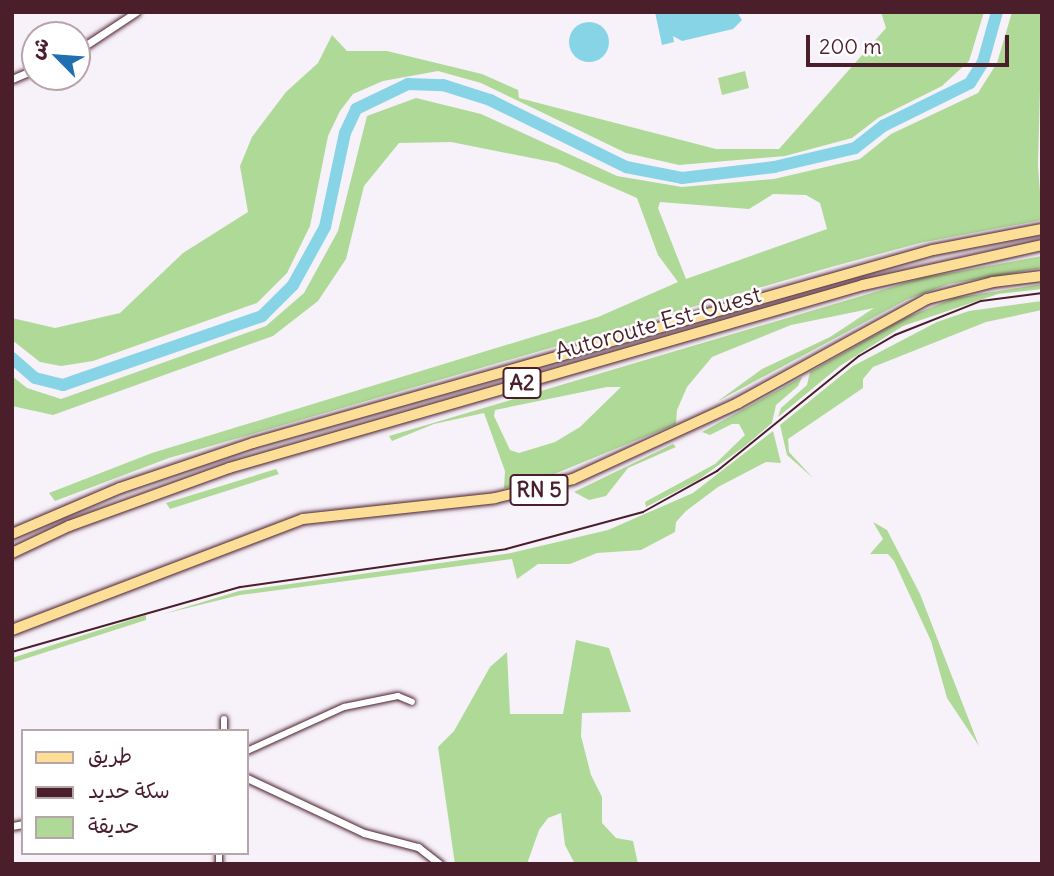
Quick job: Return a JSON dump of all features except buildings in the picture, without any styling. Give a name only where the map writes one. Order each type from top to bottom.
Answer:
[{"type":"highway","name":"Autoroute Est-Ouest","points":[[12,534],[120,488],[253,443],[933,250],[1042,229]]},
{"type":"highway","name":"Autoroute Est-Ouest","points":[[12,553],[69,526],[229,468],[863,285],[1042,245]]},
{"type":"main road","name":"RN 5","points":[[12,631],[303,519],[506,496],[573,479],[738,403],[927,299],[993,282],[1042,276]]},
{"type":"street","points":[[91,42],[135,12]]},
{"type":"street","points":[[248,751],[344,707],[398,696],[412,702]]},
{"type":"street","points":[[223,729],[224,719]]},
{"type":"street","points":[[248,778],[364,833],[418,847],[440,864]]},
{"type":"green space","points":[[881,12],[984,12],[969,61],[942,86],[878,118],[852,138],[785,156],[679,165],[626,153],[481,83],[438,71],[383,81],[353,94],[340,111],[328,136],[310,226],[287,273],[257,303],[93,361],[61,366],[40,362],[12,340],[12,318],[55,328],[120,313],[183,253],[248,212],[240,166],[252,137],[286,92],[318,63],[332,35],[347,51],[387,51],[482,74],[518,90],[519,98],[716,149],[779,149],[886,28]]},
{"type":"green space","points":[[1012,12],[1042,12],[1038,165],[1042,220],[920,243],[831,267],[169,458],[55,501],[49,493],[152,453],[598,317],[678,282],[658,255],[637,198],[557,163],[451,142],[399,143],[364,186],[346,259],[318,301],[273,336],[53,415],[12,406],[12,376],[27,388],[61,399],[266,326],[304,293],[338,231],[367,116],[416,98],[481,114],[617,176],[682,187],[774,179],[860,159],[891,134],[978,93],[997,63]],"holes":[[[773,194],[806,195],[820,203],[827,229],[686,279],[658,208],[660,202],[749,209]]]},
{"type":"green space","points":[[745,71],[749,88],[722,95],[718,78]]},
{"type":"green space","points":[[1042,256],[1042,268],[949,284],[908,299],[718,401],[762,369],[830,337],[874,308],[791,325],[712,357],[687,387],[677,410],[676,424],[530,484],[504,488],[505,471],[484,413],[434,424],[392,441],[389,436],[922,278]],"holes":[[[607,387],[621,387],[580,427],[555,442],[519,453],[510,450],[494,416],[495,410]]]},
{"type":"green space","points":[[1042,284],[1042,289],[998,294],[903,326],[840,366],[778,417],[781,408],[807,385],[810,372],[907,317],[955,298]]},
{"type":"green space","points":[[1042,301],[1042,310],[986,322],[873,367],[863,379],[863,388],[788,439],[789,452],[813,478],[787,455],[780,425],[853,366],[937,322],[969,311]]},
{"type":"green space","points":[[802,377],[798,386],[776,405],[772,423],[745,446],[698,480],[646,507],[645,502],[715,464],[745,435],[739,424],[732,424],[710,435],[702,432]]},
{"type":"green space","points":[[773,431],[781,463],[766,462],[718,487],[686,511],[676,522],[675,532],[641,550],[597,553],[570,564],[538,564],[517,579],[512,559],[240,595],[163,614],[239,591],[511,553],[608,530],[693,493]]},
{"type":"green space","points":[[673,444],[676,447],[628,468],[606,496],[589,500],[574,492]]},
{"type":"green space","points":[[276,469],[279,474],[170,509],[166,503]]},
{"type":"green space","points":[[873,522],[887,530],[920,594],[979,746],[947,698],[931,641],[894,561],[888,554],[870,554],[883,539]]},
{"type":"green space","points":[[146,615],[146,620],[12,663],[12,658]]},
{"type":"green space","points":[[576,640],[609,648],[631,712],[582,713],[581,736],[591,775],[602,797],[602,823],[616,838],[633,841],[638,864],[575,864],[565,845],[561,813],[548,818],[539,830],[527,864],[455,864],[438,747],[454,731],[490,667],[507,652],[510,714],[563,714]]},
{"type":"water","points":[[655,12],[737,12],[742,20],[733,29],[682,41],[673,36],[674,42],[662,45]]},
{"type":"water","points":[[589,22],[603,28],[609,42],[603,56],[589,62],[575,56],[569,42],[575,28]]},
{"type":"waterway","points":[[12,358],[35,378],[63,385],[262,316],[293,285],[325,227],[345,133],[356,109],[408,84],[443,85],[490,100],[626,167],[682,178],[774,167],[855,148],[883,126],[970,83],[983,62],[997,12]]},
{"type":"railway","points":[[12,652],[240,587],[506,549],[643,512],[717,471],[859,356],[895,335],[981,301],[1042,293]]}]
